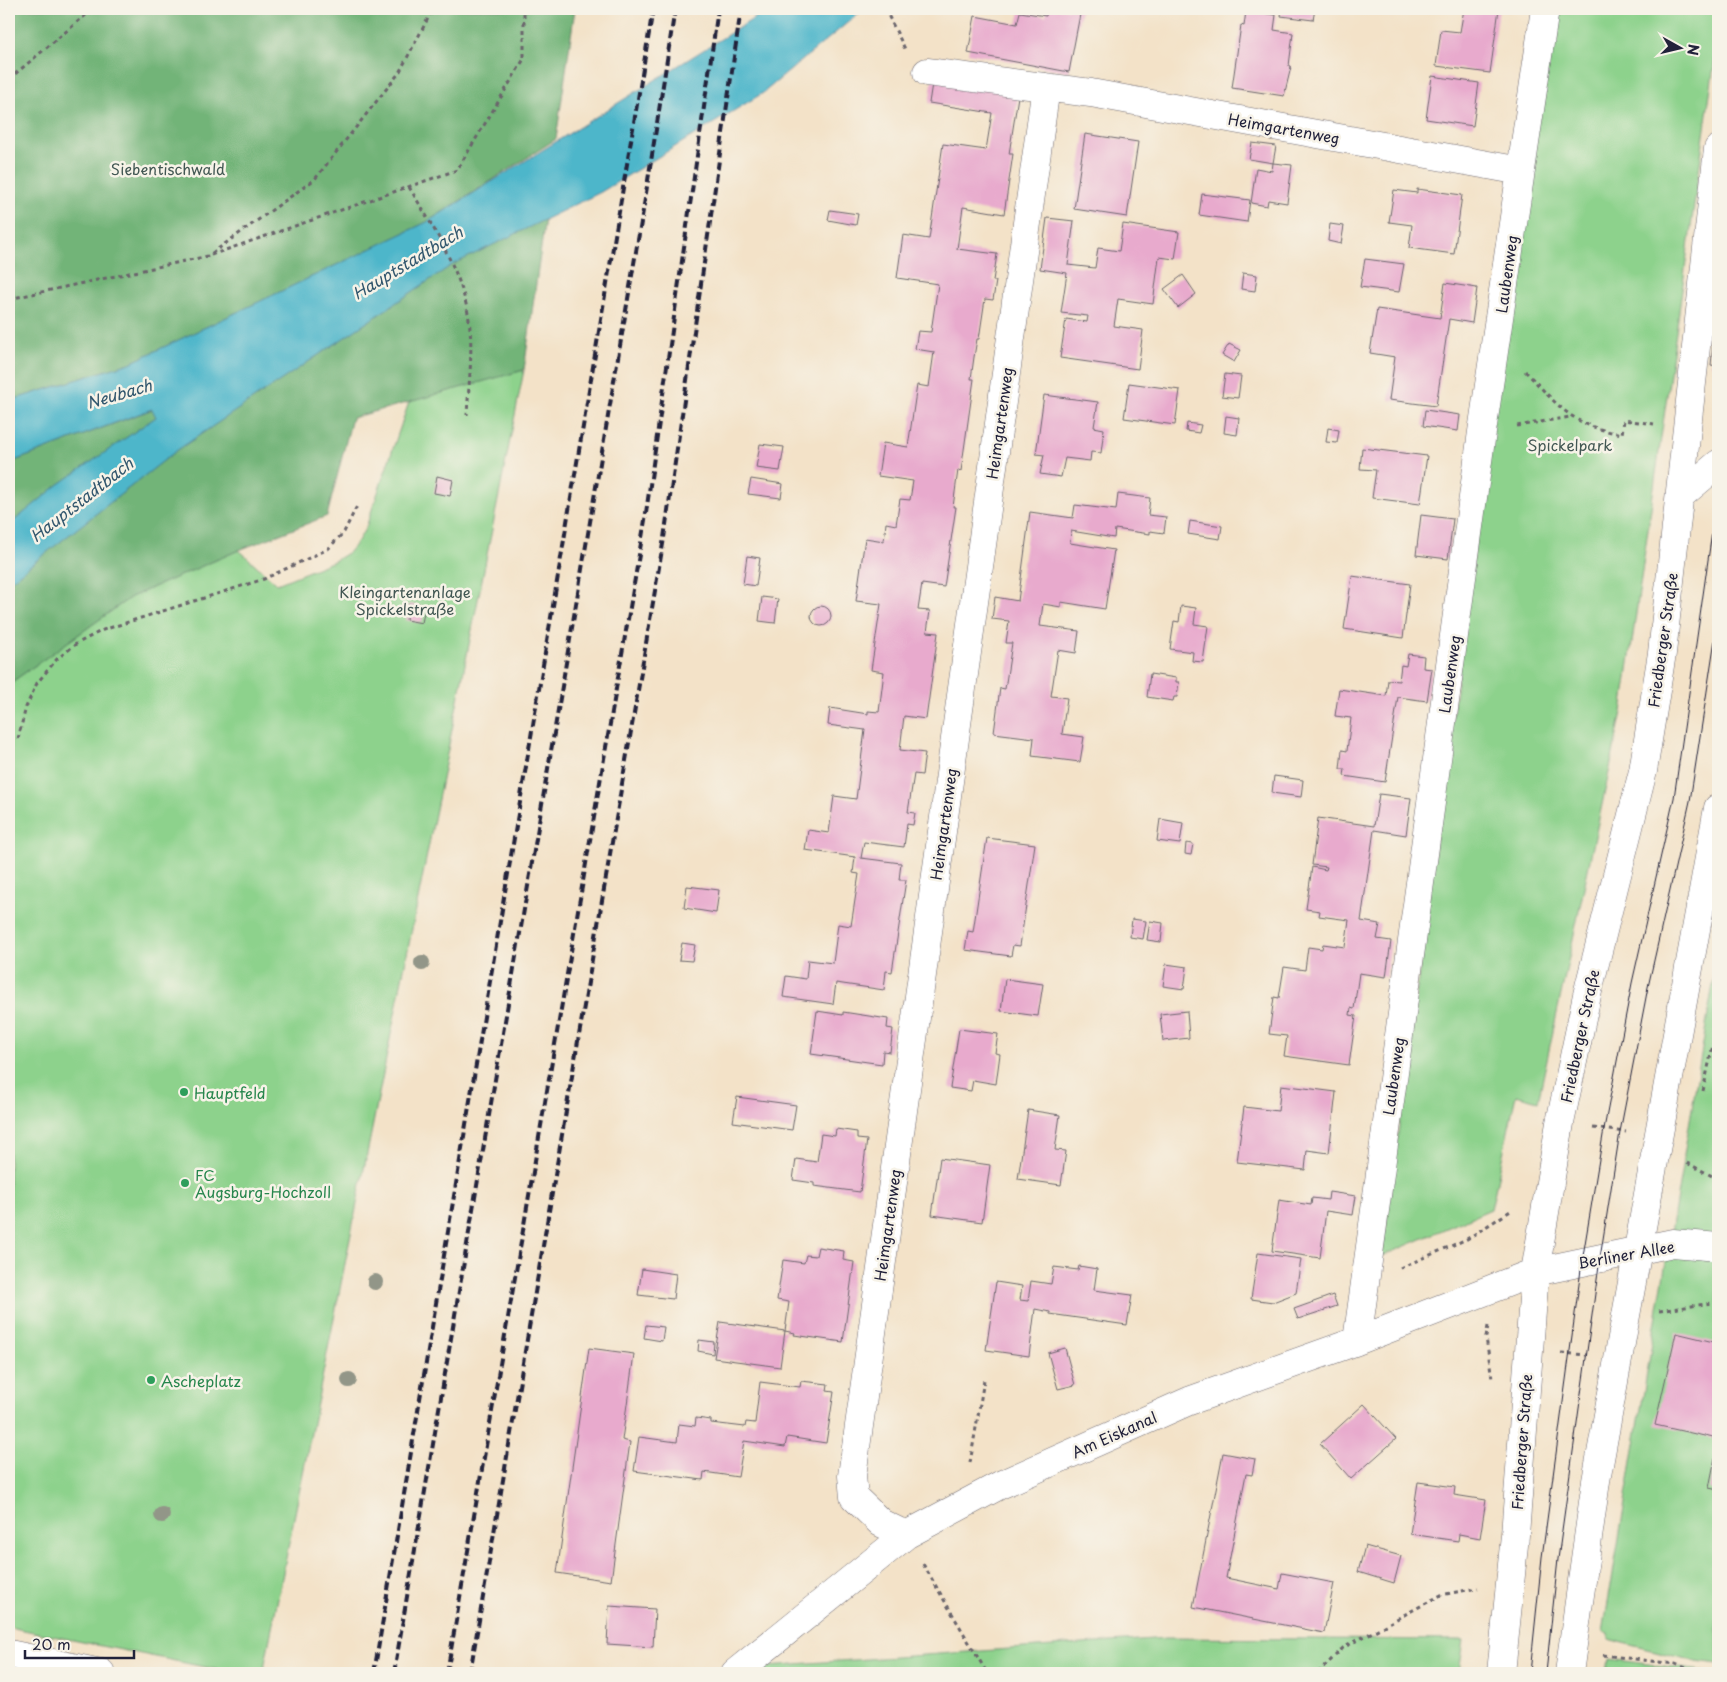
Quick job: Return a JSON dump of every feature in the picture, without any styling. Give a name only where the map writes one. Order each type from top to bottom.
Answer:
[{"type":"street","name":"Laubenweg","points":[[1357,1341],[1482,432],[1545,9]]},
{"type":"street","name":"Heimgartenweg","points":[[927,72],[1046,86],[1521,171]]},
{"type":"street","name":"Heimgartenweg","points":[[906,1535],[881,1523],[854,1497],[852,1476],[1046,86]]},
{"type":"street","name":"Friedberger Straße","points":[[1502,1673],[1515,1535],[1527,1352],[1535,1272],[1560,1123],[1587,995],[1643,771],[1662,653],[1718,149]]},
{"type":"street","points":[[1680,496],[1718,464]]},
{"type":"street","points":[[1569,1673],[1596,1481],[1718,808]]},
{"type":"street","name":"Berliner Allee","points":[[1535,1272],[1673,1243],[1718,1246]]},
{"type":"street","name":"Am Eiskanal","points":[[735,1673],[906,1535],[963,1505],[1083,1446],[1189,1401],[1357,1341],[1535,1272]]},
{"type":"street","points":[[9,1654],[101,1673]]},
{"type":"path","points":[[9,79],[92,9]]},
{"type":"path","points":[[208,256],[314,179],[399,73],[433,9]]},
{"type":"path","points":[[9,299],[208,256],[457,170],[524,59],[524,9]]},
{"type":"path","points":[[885,9],[894,26]]},
{"type":"path","points":[[409,187],[428,218],[454,270],[466,305],[471,348],[467,415]]},
{"type":"path","points":[[1496,343],[1570,417],[1600,430],[1622,434],[1624,420],[1662,426]]},
{"type":"path","points":[[1482,432],[1570,417]]},
{"type":"path","points":[[18,739],[26,707],[37,684],[57,659],[76,644],[104,630],[264,578],[328,548],[344,532],[357,506]]},
{"type":"path","name":"Friedberger Straße","points":[[1560,1123],[1658,1137]]},
{"type":"path","points":[[1687,1163],[1718,1179]]},
{"type":"path","points":[[1364,1289],[1395,1270],[1466,1239],[1512,1210]]},
{"type":"path","points":[[1658,1311],[1718,1302]]},
{"type":"path","name":"Friedberger Straße","points":[[1486,1337],[1494,1388]]},
{"type":"path","points":[[1488,1350],[1619,1357]]},
{"type":"path","points":[[963,1505],[984,1380]]},
{"type":"path","points":[[906,1535],[987,1673]]},
{"type":"path","points":[[1318,1673],[1344,1648],[1441,1595],[1466,1589],[1486,1587]]},
{"type":"path","points":[[1595,1654],[1675,1664],[1700,1673]]},
{"type":"green space","name":"Siebentischwald","points":[[9,9],[575,9],[556,139],[427,222],[130,363],[9,401]]},
{"type":"green space","name":"Spickelpark","points":[[1545,9],[1718,9],[1718,37],[1622,712],[1538,1101],[1516,1095],[1491,1209],[1382,1256]]},
{"type":"green space","points":[[545,219],[524,370],[352,418],[327,516],[239,550],[131,597],[9,684],[9,582],[176,451],[452,265]]},
{"type":"green space","name":"FC Augsburg-Hochzoll","points":[[524,370],[263,1673],[234,1673],[9,1627],[9,684],[131,597],[239,550],[277,584],[334,561],[349,552],[366,527],[409,402]]},
{"type":"green space","points":[[153,409],[156,417],[58,485],[9,525],[9,463]]},
{"type":"green space","points":[[1718,955],[1718,1664],[1695,1661],[1608,1639],[1608,1634],[1603,1632]]},
{"type":"green space","points":[[1167,1638],[1464,1640],[1459,1673],[667,1673]]},
{"type":"green space","points":[[1609,1659],[1718,1673],[1607,1673]]},
{"type":"water","points":[[769,9],[864,9],[763,93],[601,192],[452,265],[176,451],[9,582],[9,525],[58,485],[156,417],[152,409],[9,463],[9,401],[130,363],[427,222]]},
{"type":"building","points":[[1047,9],[1081,9],[1069,72],[968,53],[975,16],[1017,24],[1020,12],[1046,16]]},
{"type":"building","points":[[1282,9],[1315,9],[1313,20],[1281,16]]},
{"type":"building","points":[[1464,9],[1499,9],[1490,73],[1436,66],[1441,30],[1460,32]]},
{"type":"building","points":[[1246,11],[1276,15],[1274,30],[1293,33],[1289,66],[1291,67],[1284,96],[1232,88],[1241,25],[1244,26]]},
{"type":"building","points":[[1432,76],[1479,83],[1473,126],[1426,119]]},
{"type":"building","points":[[933,77],[1019,90],[1009,154],[1013,154],[1004,214],[963,207],[957,249],[997,254],[993,281],[996,281],[993,300],[985,299],[979,339],[977,339],[971,379],[974,379],[961,471],[958,470],[953,507],[956,507],[944,587],[922,584],[918,610],[930,611],[927,632],[938,633],[926,719],[904,716],[900,750],[925,753],[922,775],[914,774],[908,812],[915,813],[913,825],[907,824],[904,847],[864,842],[861,858],[901,863],[899,880],[906,880],[892,972],[886,971],[884,990],[836,983],[833,1004],[783,997],[786,976],[806,979],[808,960],[833,963],[838,924],[851,926],[859,874],[853,873],[855,857],[805,850],[808,830],[829,833],[834,796],[856,799],[865,730],[828,725],[830,708],[868,714],[868,711],[879,712],[884,672],[871,670],[881,604],[856,601],[865,538],[884,541],[886,523],[896,525],[900,499],[910,500],[913,481],[878,476],[883,443],[908,447],[917,385],[929,387],[934,352],[915,349],[918,331],[931,332],[938,284],[897,278],[903,235],[929,239],[943,144],[986,150],[992,113],[929,103]]},
{"type":"building","points":[[1085,134],[1138,142],[1127,217],[1074,209]]},
{"type":"building","points":[[1252,143],[1276,146],[1273,163],[1249,159]]},
{"type":"building","points":[[1273,163],[1292,165],[1287,203],[1268,200],[1267,206],[1251,203],[1256,168],[1272,171]]},
{"type":"building","points":[[1417,189],[1462,195],[1454,254],[1409,248],[1412,225],[1389,222],[1394,190],[1417,193]]},
{"type":"building","points":[[1202,194],[1250,200],[1247,222],[1199,215]]},
{"type":"building","points":[[830,210],[858,214],[856,225],[828,220]]},
{"type":"building","points":[[1047,218],[1074,221],[1068,265],[1095,268],[1098,248],[1119,251],[1123,224],[1179,232],[1175,259],[1159,257],[1153,304],[1118,299],[1114,326],[1143,330],[1138,369],[1060,358],[1066,319],[1087,322],[1088,316],[1061,313],[1067,273],[1040,269]]},
{"type":"building","points":[[1330,224],[1344,226],[1341,244],[1328,241]]},
{"type":"building","points":[[1365,259],[1404,264],[1399,292],[1360,287]]},
{"type":"building","points":[[1243,273],[1257,275],[1255,291],[1241,289]]},
{"type":"building","points":[[1183,275],[1196,294],[1178,308],[1164,289]]},
{"type":"building","points":[[1445,283],[1477,288],[1472,323],[1449,319],[1436,406],[1389,400],[1395,357],[1370,353],[1377,309],[1440,318]]},
{"type":"building","points":[[1716,316],[1718,316],[1718,366],[1711,365]]},
{"type":"building","points":[[1229,344],[1241,350],[1234,362],[1222,355]]},
{"type":"building","points":[[1225,374],[1241,376],[1238,398],[1222,396]]},
{"type":"building","points":[[1129,383],[1180,390],[1175,425],[1124,418]]},
{"type":"building","points":[[1044,395],[1098,402],[1094,427],[1104,429],[1101,453],[1091,452],[1090,461],[1065,458],[1061,477],[1040,474],[1044,455],[1036,454]]},
{"type":"building","points":[[1425,410],[1460,415],[1458,431],[1423,426]]},
{"type":"building","points":[[1226,416],[1239,418],[1237,435],[1224,433]]},
{"type":"building","points":[[1187,423],[1201,425],[1199,433],[1186,431]]},
{"type":"building","points":[[1328,428],[1339,430],[1337,443],[1326,442]]},
{"type":"building","points":[[760,444],[784,447],[780,471],[756,468]]},
{"type":"building","points":[[1362,448],[1427,456],[1420,504],[1372,498],[1376,470],[1360,469]]},
{"type":"building","points":[[437,476],[453,480],[450,496],[434,493]]},
{"type":"building","points":[[751,479],[783,484],[781,498],[748,494]]},
{"type":"building","points":[[1118,494],[1150,498],[1148,515],[1166,517],[1164,533],[1150,531],[1150,534],[1115,529],[1114,538],[1071,531],[1070,543],[1114,550],[1105,609],[1061,602],[1061,607],[1043,604],[1040,626],[1079,631],[1076,653],[1058,650],[1051,696],[1067,698],[1062,734],[1084,737],[1080,762],[1032,756],[1034,738],[994,733],[1000,688],[1005,689],[1012,643],[1006,643],[1009,621],[992,619],[995,597],[1018,601],[1030,512],[1073,518],[1075,505],[1116,510]]},
{"type":"building","points":[[1421,515],[1453,519],[1448,559],[1416,555]]},
{"type":"building","points":[[1190,521],[1222,526],[1220,539],[1188,534]]},
{"type":"building","points":[[747,556],[760,558],[756,586],[743,584]]},
{"type":"building","points":[[1352,576],[1410,584],[1403,638],[1344,629]]},
{"type":"building","points":[[762,597],[778,599],[775,623],[759,621]]},
{"type":"building","points":[[409,604],[425,607],[422,623],[406,620]]},
{"type":"building","points":[[821,606],[828,609],[831,616],[828,623],[821,626],[814,623],[811,616],[814,609]]},
{"type":"building","points":[[1181,606],[1196,608],[1194,624],[1208,626],[1203,662],[1192,661],[1193,652],[1170,649],[1174,621],[1179,622]]},
{"type":"building","points":[[1408,654],[1424,656],[1423,668],[1432,669],[1427,701],[1398,697],[1385,782],[1344,776],[1345,769],[1340,769],[1342,750],[1347,751],[1351,718],[1335,716],[1339,689],[1386,696],[1388,680],[1399,681],[1401,665],[1406,666]]},
{"type":"building","points":[[1150,674],[1176,678],[1176,682],[1179,682],[1177,697],[1174,697],[1173,701],[1147,697]]},
{"type":"building","points":[[1274,776],[1303,780],[1301,797],[1272,793]]},
{"type":"building","points":[[1379,794],[1411,798],[1406,835],[1374,830],[1361,921],[1380,924],[1377,939],[1391,941],[1386,977],[1359,973],[1354,1009],[1351,1008],[1350,1015],[1356,1016],[1349,1065],[1284,1056],[1287,1036],[1269,1034],[1274,997],[1279,998],[1284,967],[1305,970],[1308,947],[1322,949],[1323,944],[1345,947],[1349,920],[1319,916],[1320,911],[1306,909],[1312,867],[1326,870],[1327,867],[1312,865],[1318,818],[1374,826]]},
{"type":"building","points":[[1160,819],[1183,823],[1180,844],[1157,841]]},
{"type":"building","points":[[987,838],[1035,844],[1020,946],[1013,945],[1011,956],[965,950],[968,931],[973,932]]},
{"type":"building","points":[[1186,843],[1193,844],[1191,855],[1185,854]]},
{"type":"building","points":[[687,886],[719,890],[716,913],[684,908]]},
{"type":"building","points":[[1132,919],[1146,921],[1143,939],[1130,937]]},
{"type":"building","points":[[1150,921],[1163,923],[1161,942],[1147,940]]},
{"type":"building","points":[[682,943],[695,945],[692,961],[679,960]]},
{"type":"building","points":[[1166,964],[1187,967],[1184,989],[1163,986]]},
{"type":"building","points":[[1005,979],[1043,984],[1038,1016],[1001,1011]]},
{"type":"building","points":[[817,1011],[843,1015],[843,1012],[888,1019],[887,1028],[893,1029],[890,1052],[883,1051],[882,1064],[811,1054]]},
{"type":"building","points":[[1187,1011],[1189,1038],[1163,1041],[1160,1014]]},
{"type":"building","points":[[959,1029],[998,1034],[995,1053],[1000,1054],[996,1084],[973,1080],[971,1091],[950,1088]]},
{"type":"building","points":[[1281,1085],[1336,1092],[1329,1153],[1307,1150],[1305,1170],[1237,1162],[1244,1107],[1278,1111]]},
{"type":"building","points":[[737,1097],[796,1105],[792,1130],[733,1122]]},
{"type":"building","points":[[1028,1110],[1060,1115],[1055,1150],[1066,1151],[1061,1185],[1018,1179]]},
{"type":"building","points":[[836,1129],[857,1132],[857,1139],[867,1140],[860,1192],[814,1186],[814,1183],[793,1180],[796,1159],[817,1162],[821,1134],[835,1136]]},
{"type":"building","points":[[940,1158],[990,1165],[982,1222],[932,1215]]},
{"type":"building","points":[[1329,1192],[1356,1196],[1353,1215],[1326,1211],[1320,1258],[1272,1251],[1279,1200],[1311,1205],[1312,1198],[1328,1200]]},
{"type":"building","points":[[818,1247],[844,1251],[843,1260],[854,1262],[843,1342],[794,1335],[795,1333],[785,1331],[789,1302],[777,1300],[783,1260],[804,1263],[806,1255],[816,1256]]},
{"type":"building","points":[[1258,1253],[1301,1259],[1296,1293],[1273,1302],[1251,1299]]},
{"type":"building","points":[[1079,1266],[1097,1269],[1094,1290],[1132,1295],[1127,1325],[1050,1314],[1050,1312],[1035,1309],[1029,1356],[986,1350],[996,1282],[1022,1286],[1020,1300],[1028,1301],[1031,1281],[1051,1284],[1054,1267],[1078,1270]]},
{"type":"building","points":[[642,1269],[676,1274],[673,1299],[638,1295]]},
{"type":"building","points":[[1333,1295],[1337,1306],[1298,1319],[1294,1309]]},
{"type":"building","points":[[720,1322],[785,1331],[780,1367],[714,1358]]},
{"type":"building","points":[[646,1325],[664,1327],[662,1341],[644,1338]]},
{"type":"building","points":[[1676,1333],[1718,1343],[1718,1439],[1655,1425]]},
{"type":"building","points":[[699,1340],[714,1342],[713,1354],[698,1351]]},
{"type":"building","points":[[589,1348],[634,1354],[622,1440],[630,1442],[611,1581],[557,1573]]},
{"type":"building","points":[[1065,1348],[1075,1385],[1058,1389],[1048,1353]]},
{"type":"building","points":[[801,1381],[828,1384],[827,1391],[834,1392],[826,1443],[787,1437],[785,1447],[744,1441],[738,1477],[704,1472],[703,1480],[634,1471],[639,1437],[677,1442],[679,1424],[695,1426],[696,1418],[711,1420],[711,1423],[745,1427],[746,1422],[755,1423],[760,1382],[800,1387]]},
{"type":"building","points":[[1364,1404],[1396,1439],[1351,1479],[1320,1444]]},
{"type":"building","points":[[1223,1453],[1255,1459],[1252,1475],[1246,1474],[1226,1578],[1279,1589],[1282,1573],[1334,1583],[1324,1633],[1193,1607]]},
{"type":"building","points":[[1715,1458],[1718,1458],[1718,1490],[1709,1488]]},
{"type":"building","points":[[1418,1482],[1455,1487],[1454,1495],[1486,1500],[1480,1538],[1459,1534],[1458,1541],[1410,1534]]},
{"type":"building","points":[[1365,1546],[1401,1556],[1394,1583],[1358,1572]]},
{"type":"building","points":[[609,1606],[655,1609],[653,1647],[607,1644]]},
{"type":"tram line","points":[[1530,1673],[1542,1557],[1582,1262],[1604,1129],[1632,983],[1674,798],[1718,490]]},
{"type":"tram line","points":[[1546,1673],[1558,1559],[1600,1258],[1620,1132],[1648,987],[1690,801],[1718,620]]},
{"type":"railway","points":[[374,1673],[653,9]]},
{"type":"railway","points":[[394,1673],[646,193],[675,9]]},
{"type":"railway","points":[[447,1673],[645,520],[718,9]]},
{"type":"railway","points":[[470,1673],[664,538],[741,9]]},
{"type":"place","name":"Hauptfeld","points":[[184,1092]]},
{"type":"place","name":"FC Augsburg-Hochzoll","points":[[185,1183]]},
{"type":"place","name":"Ascheplatz","points":[[151,1380]]},
{"type":"water label","name":"Hauptstadtbach","points":[[407,262]]},
{"type":"water label","name":"Neubach","points":[[119,393]]},
{"type":"water label","name":"Hauptstadtbach","points":[[81,499]]},
{"type":"park label","name":"Kleingartenanlage Spickelstraße","points":[[405,600]]}]
